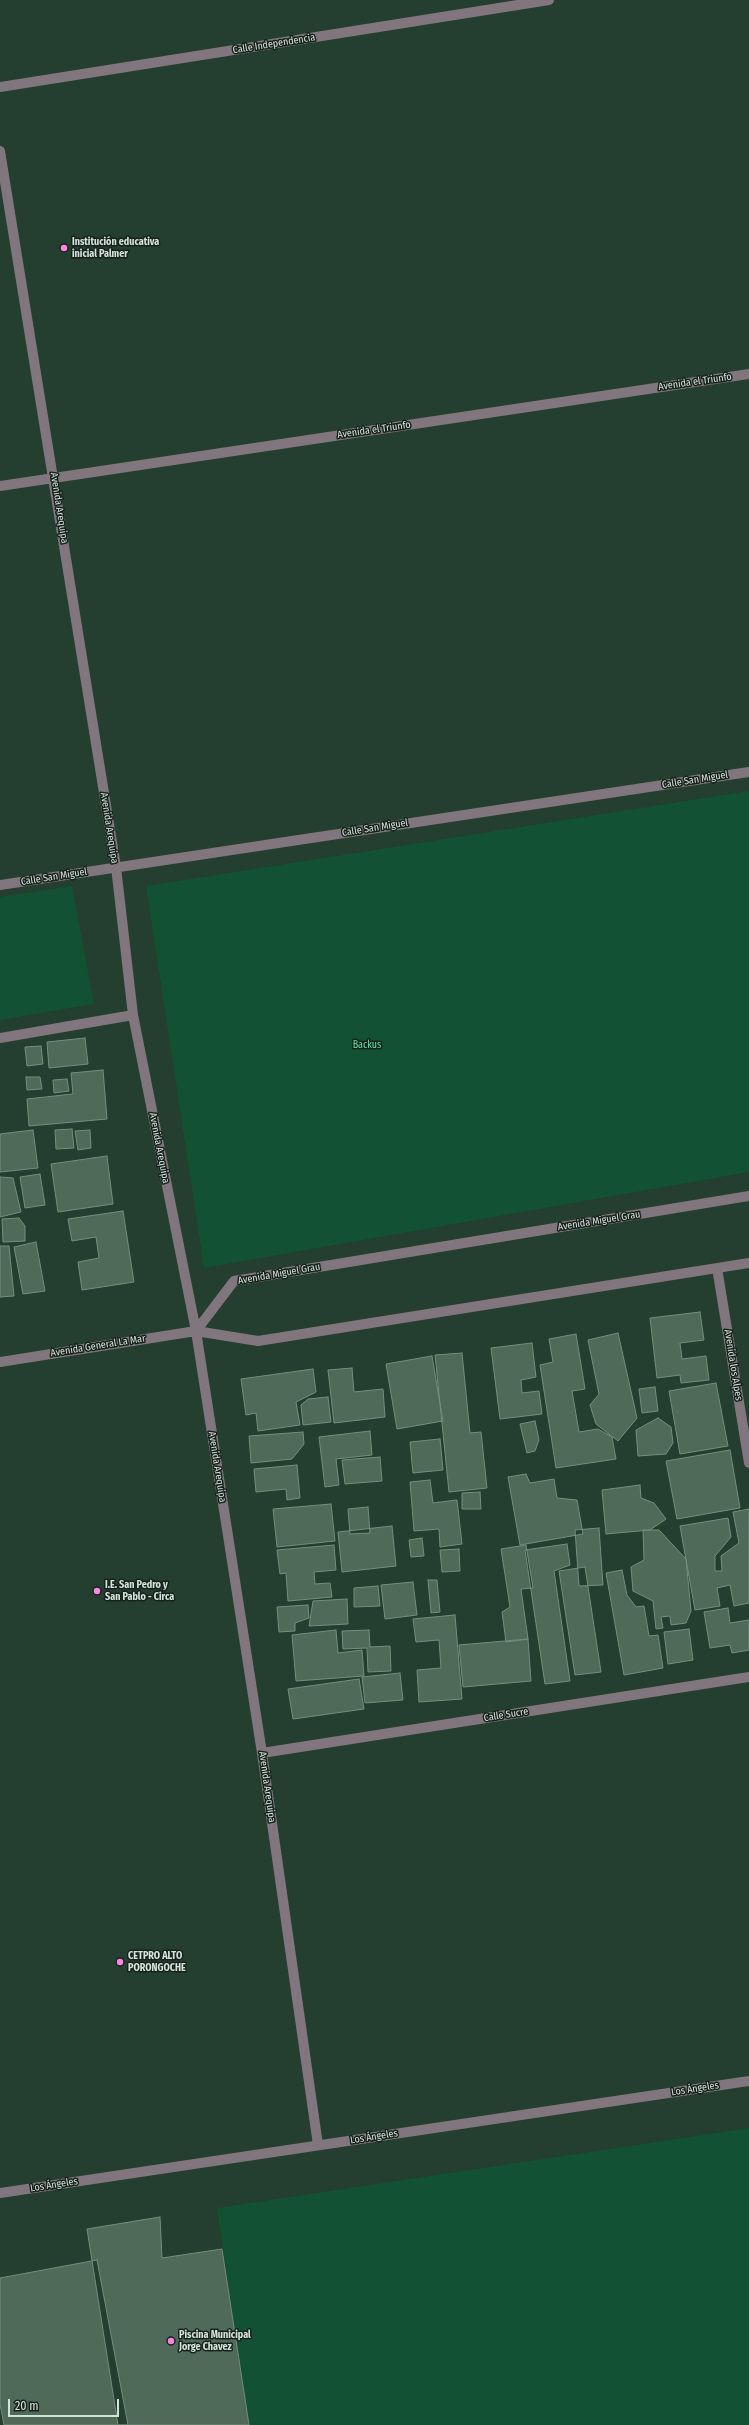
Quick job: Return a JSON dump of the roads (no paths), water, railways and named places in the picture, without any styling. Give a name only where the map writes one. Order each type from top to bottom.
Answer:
[{"type":"street","name":"Calle Independencia","points":[[0,87],[549,0]]},
{"type":"street","name":"Avenida Arequipa","points":[[0,151],[116,867],[133,1015],[196,1331],[262,1753],[318,2145]]},
{"type":"street","name":"Avenida el Triunfo","points":[[0,486],[749,374]]},
{"type":"street","name":"Calle San Miguel","points":[[0,885],[749,772]]},
{"type":"street","points":[[0,1038],[133,1015]]},
{"type":"street","name":"Avenida Miguel Grau","points":[[196,1331],[234,1281],[749,1196]]},
{"type":"street","points":[[196,1331],[258,1341],[749,1263]]},
{"type":"street","name":"Avenida los Alpes","points":[[718,1268],[749,1463]]},
{"type":"street","name":"Avenida General La Mar","points":[[0,1362],[196,1331]]},
{"type":"street","name":"Calle Sucre","points":[[262,1753],[749,1677]]},
{"type":"street","name":"Los Ángeles","points":[[0,2193],[749,2081]]},
{"type":"place","name":"Institución educativa inicial Palmer","points":[[64,248]]},
{"type":"place","name":"I.E. San Pedro y San Pablo - Circa","points":[[97,1591]]},
{"type":"place","name":"CETPRO ALTO PORONGOCHE","points":[[120,1962]]},
{"type":"place","name":"Piscina Municipal Jorge Chavez","points":[[171,2341]]},
{"type":"park label","name":"Backus","points":[[367,1045]]}]
